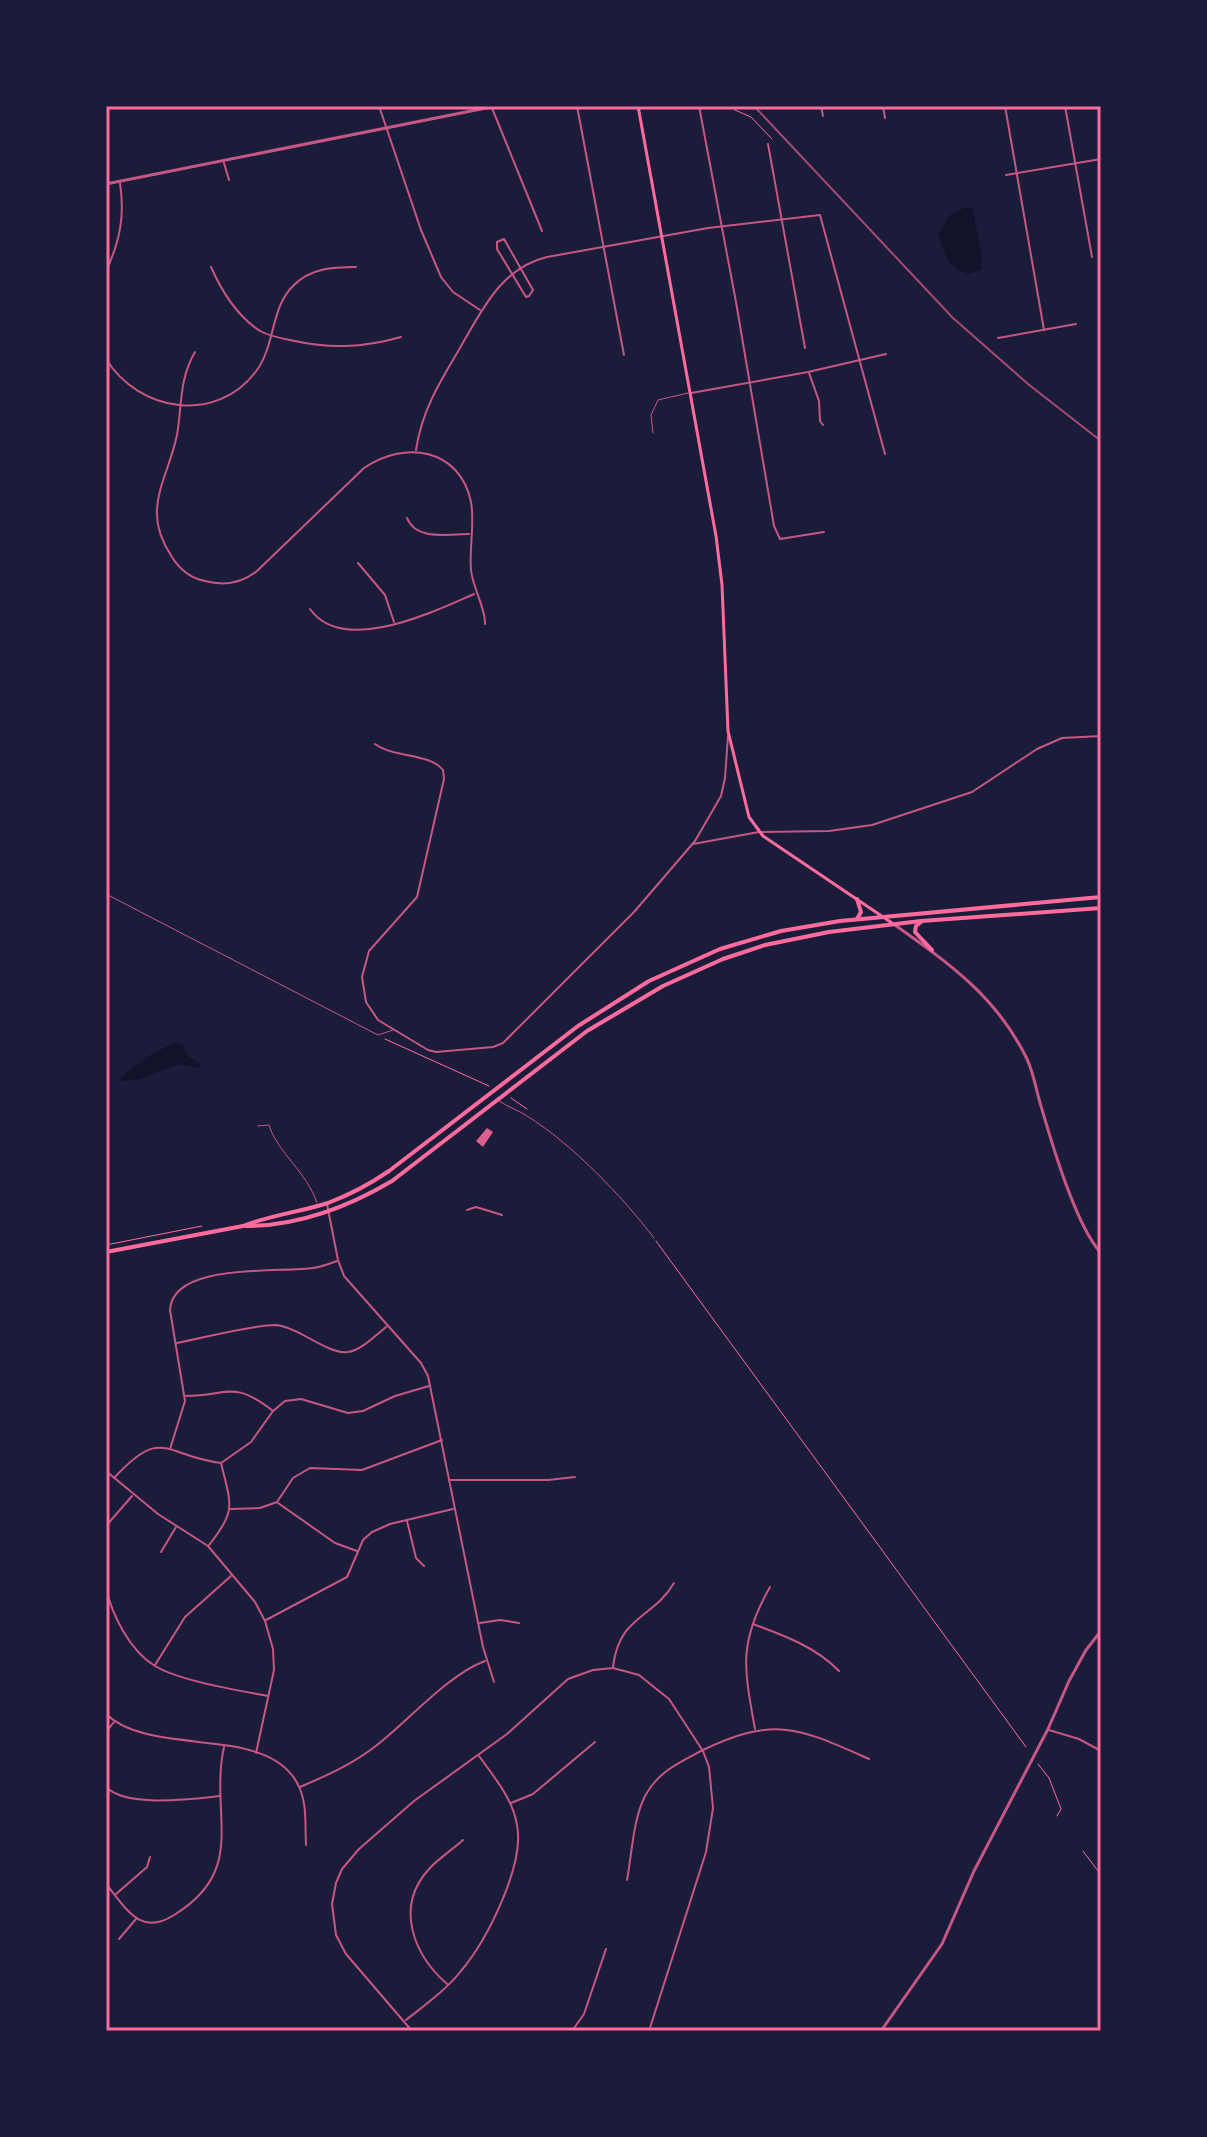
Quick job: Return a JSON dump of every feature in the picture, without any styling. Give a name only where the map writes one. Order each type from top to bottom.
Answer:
[{"type":"main road","points":[[638,106],[719,555],[728,731],[749,817],[759,832],[894,924]]},
{"type":"main road","points":[[243,1226],[265,1217],[326,1203],[353,1192],[389,1171],[602,1010],[649,981],[689,962],[765,935],[857,919],[1101,897]]},
{"type":"main road","points":[[857,899],[861,912],[857,919]]},
{"type":"main road","points":[[106,1252],[243,1226],[266,1226],[328,1211],[363,1198],[392,1181],[587,1031],[688,974],[743,952],[785,940],[894,924],[1101,908]]},
{"type":"main road","points":[[921,921],[915,931],[932,950]]},
{"type":"street","points":[[379,106],[384,127],[441,277],[453,292],[481,311]]},
{"type":"street","points":[[106,184],[494,106],[542,231]]},
{"type":"street","points":[[577,106],[624,355]]},
{"type":"street","points":[[699,106],[774,526],[780,539],[824,532]]},
{"type":"street","points":[[821,106],[823,116]]},
{"type":"street","points":[[883,106],[885,118]]},
{"type":"street","points":[[1005,106],[1044,330]]},
{"type":"street","points":[[1065,106],[1092,257]]},
{"type":"street","points":[[768,144],[805,348]]},
{"type":"street","points":[[1006,175],[1101,159]]},
{"type":"street","points":[[224,162],[229,180]]},
{"type":"street","points":[[106,271],[122,229],[120,182]]},
{"type":"street","points":[[416,450],[432,393],[492,293],[521,268],[540,258],[661,236],[820,215],[885,454]]},
{"type":"street","points":[[504,239],[521,268],[533,290],[526,297],[497,249],[498,241],[504,239]]},
{"type":"street","points":[[211,267],[220,287],[237,310],[252,325],[273,336],[336,347],[367,345],[401,337]]},
{"type":"street","points":[[106,359],[119,377],[137,391],[158,401],[179,407],[213,402],[238,389],[257,370],[273,336],[282,301],[296,282],[317,270],[356,267]]},
{"type":"street","points":[[998,338],[1076,324]]},
{"type":"street","points":[[195,352],[184,371],[175,440],[157,495],[158,528],[179,568],[208,582],[236,582],[252,575],[364,468],[383,456],[416,450],[442,460],[461,477],[471,506],[471,569],[476,594],[486,616],[485,624]]},
{"type":"street","points":[[690,393],[808,372],[886,354]]},
{"type":"street","points":[[808,372],[816,387],[823,425]]},
{"type":"street","points":[[407,518],[411,527],[422,533],[471,534]]},
{"type":"street","points":[[358,563],[385,595],[394,624]]},
{"type":"street","points":[[310,609],[326,622],[350,630],[424,616],[476,594]]},
{"type":"street","points":[[375,744],[390,753],[438,764],[444,774],[417,897],[369,951],[362,984],[366,1002],[378,1020],[436,1052],[493,1047],[503,1043],[634,912],[694,842],[721,796],[728,731]]},
{"type":"street","points":[[694,842],[759,832],[829,831],[899,818],[972,792],[1048,743],[1062,738],[1101,736]]},
{"type":"street","points":[[894,924],[960,971],[990,1001],[1019,1045],[1035,1078],[1044,1115],[1086,1233],[1101,1253]]},
{"type":"street","points":[[326,1203],[338,1260],[350,1284],[421,1363],[431,1386],[486,1660],[494,1682]]},
{"type":"street","points":[[467,1210],[476,1207],[502,1215]]},
{"type":"street","points":[[170,1449],[185,1396],[170,1303],[176,1291],[188,1282],[206,1277],[282,1268],[314,1268],[338,1260]]},
{"type":"street","points":[[176,1343],[277,1325],[296,1331],[333,1351],[347,1353],[362,1348],[388,1326]]},
{"type":"street","points":[[114,1478],[142,1451],[153,1448],[170,1449],[208,1462],[221,1463],[251,1442],[273,1411],[285,1401],[298,1399],[339,1412],[356,1412],[431,1386]]},
{"type":"street","points":[[185,1396],[242,1391],[273,1411]]},
{"type":"street","points":[[230,1509],[260,1508],[277,1502],[288,1483],[305,1469],[362,1470],[442,1440]]},
{"type":"street","points":[[208,1546],[226,1522],[230,1509],[221,1463]]},
{"type":"street","points":[[106,1471],[133,1495],[208,1546],[255,1602],[265,1621],[274,1655],[269,1697],[256,1753]]},
{"type":"street","points":[[450,1480],[575,1477]]},
{"type":"street","points":[[106,1526],[133,1495]]},
{"type":"street","points":[[277,1502],[335,1543],[358,1551]]},
{"type":"street","points":[[265,1621],[343,1580],[350,1572],[363,1540],[382,1526],[455,1509]]},
{"type":"street","points":[[407,1520],[416,1558],[424,1566]]},
{"type":"street","points":[[161,1552],[177,1526]]},
{"type":"street","points":[[155,1666],[185,1617],[232,1575]]},
{"type":"street","points":[[613,1668],[623,1632],[668,1593],[674,1583]]},
{"type":"street","points":[[755,1730],[745,1667],[747,1639],[770,1587]]},
{"type":"street","points":[[106,1588],[120,1624],[135,1646],[155,1666],[269,1697]]},
{"type":"street","points":[[479,1623],[500,1620],[519,1623]]},
{"type":"street","points":[[752,1624],[797,1642],[829,1661],[839,1671]]},
{"type":"street","points":[[881,2031],[941,1946],[985,1848],[1048,1729],[1077,1665],[1101,1631]]},
{"type":"street","points":[[299,1787],[334,1773],[364,1756],[460,1674],[486,1660]]},
{"type":"street","points":[[412,2031],[341,1946],[336,1935],[333,1914],[336,1883],[348,1859],[434,1785],[518,1725],[568,1679],[593,1670],[613,1668],[639,1675],[658,1687],[669,1699],[703,1751],[712,1787],[711,1829],[681,1936],[649,2031]]},
{"type":"street","points":[[106,1714],[114,1721],[148,1734],[256,1753],[282,1765],[299,1787],[306,1845]]},
{"type":"street","points":[[106,1732],[114,1721]]},
{"type":"street","points":[[1048,1729],[1079,1739],[1101,1751]]},
{"type":"street","points":[[627,1880],[640,1810],[650,1789],[673,1765],[737,1735],[755,1730],[799,1731],[869,1759]]},
{"type":"street","points":[[510,1803],[533,1794],[595,1742]]},
{"type":"street","points":[[106,1884],[136,1919],[147,1924],[161,1923],[181,1911],[209,1886],[222,1847],[220,1796],[224,1747]]},
{"type":"street","points":[[405,2022],[448,1985],[470,1959],[512,1878],[518,1841],[517,1824],[510,1803],[478,1755]]},
{"type":"street","points":[[106,1787],[112,1793],[129,1798],[220,1796]]},
{"type":"street","points":[[448,1985],[421,1956],[411,1931],[411,1909],[417,1888],[429,1869],[463,1840]]},
{"type":"street","points":[[115,1895],[147,1867],[150,1857]]},
{"type":"street","points":[[119,1939],[136,1919]]},
{"type":"street","points":[[572,2031],[584,2014],[606,1949]]},
{"type":"lane","points":[[653,433],[651,415],[658,400],[690,393]]},
{"type":"lane","points":[[106,894],[378,1035],[393,1030]]},
{"type":"lane","points":[[489,1093],[525,1115],[594,1171],[654,1238]]},
{"type":"lane","points":[[258,1126],[269,1125],[274,1139],[305,1177],[318,1205]]},
{"type":"lane","points":[[202,1226],[203,1233]]},
{"type":"path","points":[[732,106],[753,119],[771,138],[768,144]]},
{"type":"path","points":[[378,1035],[499,1092]]},
{"type":"path","points":[[512,1099],[527,1110]]},
{"type":"path","points":[[106,1245],[202,1226]]},
{"type":"path","points":[[654,1238],[1026,1747]]},
{"type":"path","points":[[1038,1764],[1049,1778],[1061,1805],[1057,1816]]},
{"type":"path","points":[[1083,1851],[1101,1875]]},
{"type":"shaded area","points":[[967,207],[973,209],[982,259],[981,270],[969,274],[951,263],[938,233],[952,213]]},
{"type":"shaded area","points":[[173,1043],[182,1044],[189,1057],[201,1064],[199,1068],[180,1064],[139,1079],[122,1081],[120,1078],[149,1056]]},
{"type":"building","points":[[487,1128],[493,1132],[483,1147],[476,1141]]},
{"type":"railway","points":[[754,106],[953,318],[1028,384],[1101,441]]}]
